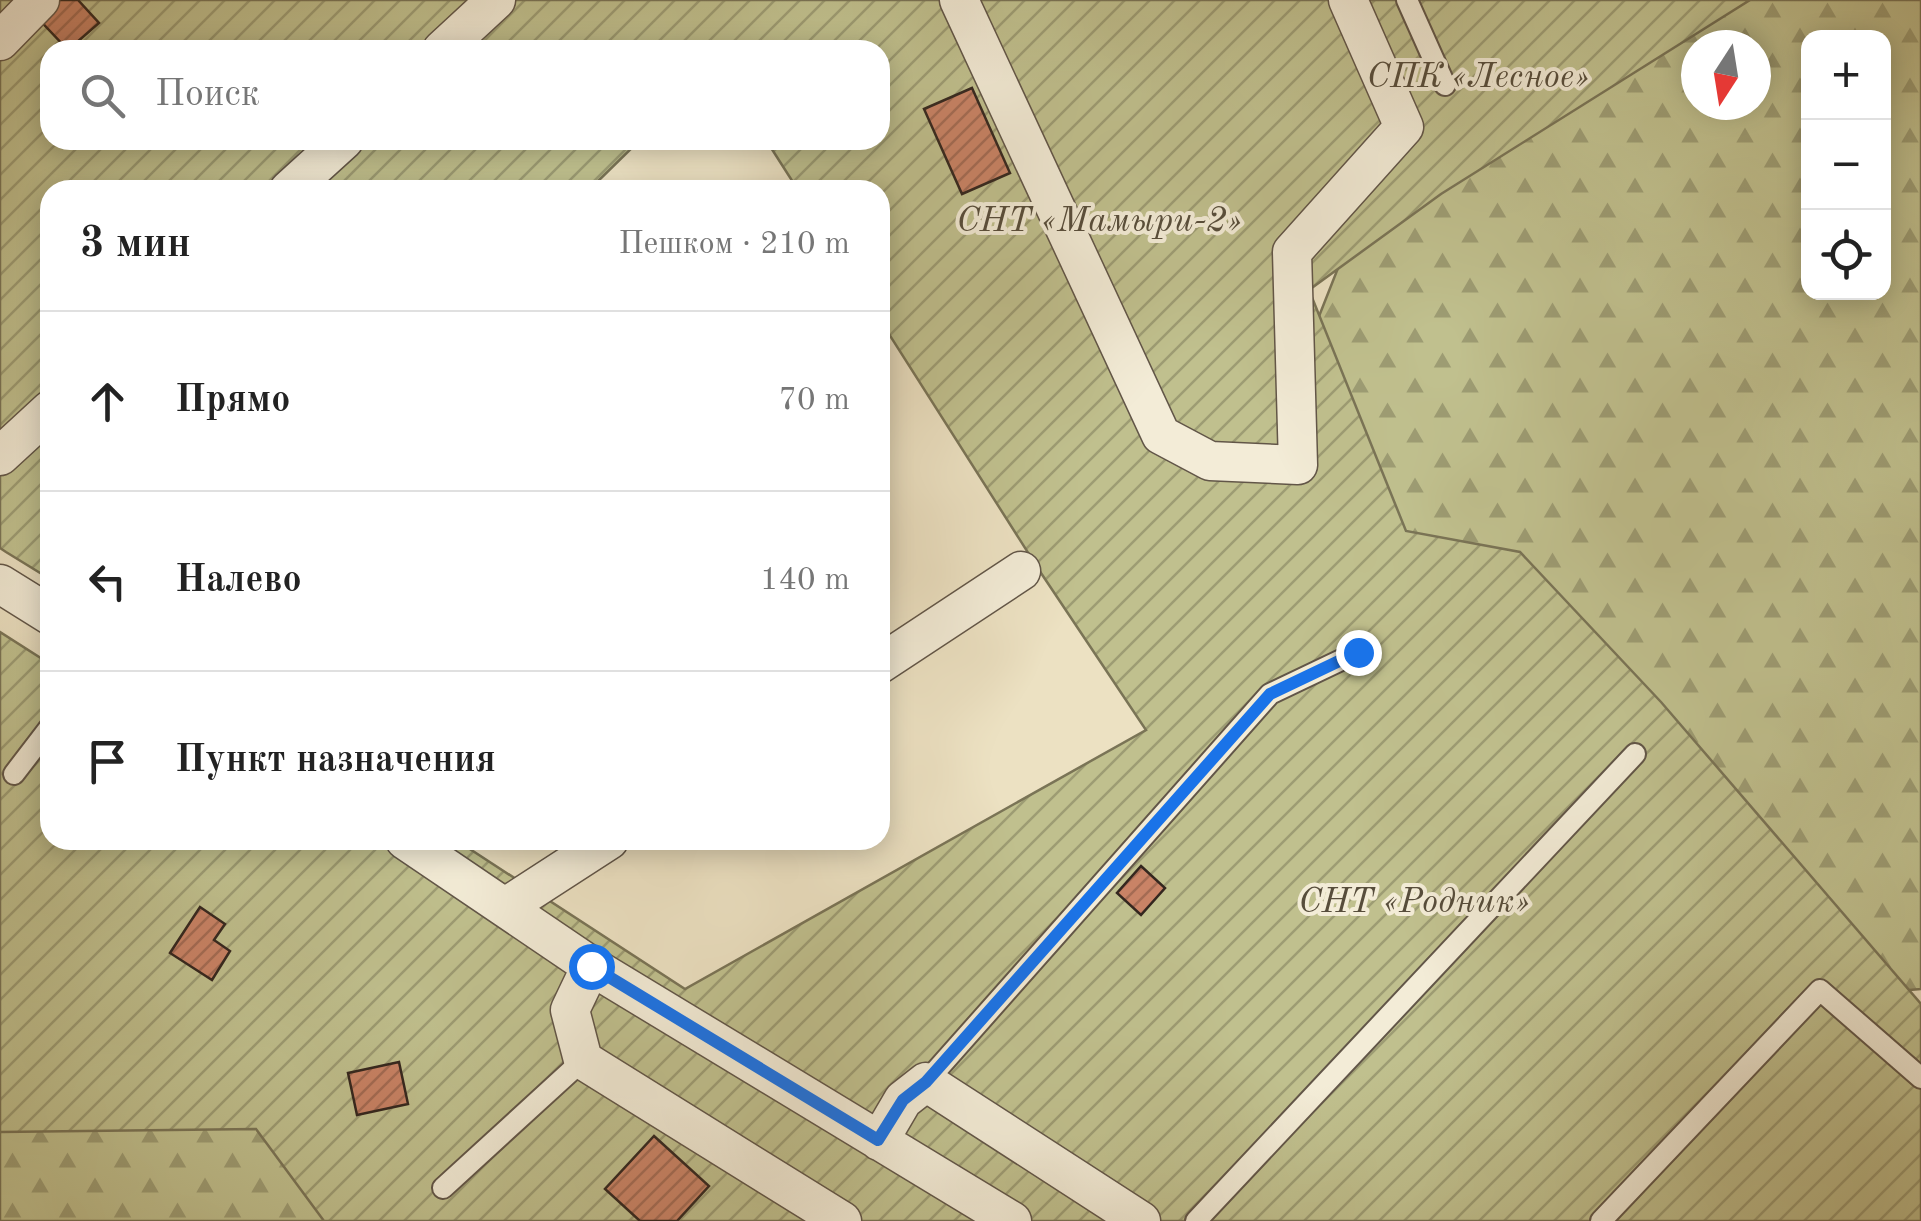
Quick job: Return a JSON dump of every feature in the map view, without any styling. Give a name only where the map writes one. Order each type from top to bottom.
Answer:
[{"type":"street","points":[[0,41],[40,0]]},
{"type":"street","points":[[453,40],[496,0]]},
{"type":"street","points":[[959,0],[1161,435],[1210,460],[1298,466],[1292,252],[1404,127],[1348,0]]},
{"type":"street","points":[[300,180],[333,150]]},
{"type":"street","points":[[0,456],[40,419]]},
{"type":"street","points":[[890,657],[1021,570]]},
{"type":"street","points":[[0,584],[40,609]]},
{"type":"street","points":[[420,850],[591,966],[1012,1221]]},
{"type":"street","points":[[507,906],[594,850]]},
{"type":"street","points":[[591,966],[570,1010],[583,1060],[842,1221]]},
{"type":"street","points":[[878,1140],[903,1100],[926,1082],[1141,1221]]},
{"type":"lane","points":[[1407,0],[1445,85]]},
{"type":"lane","points":[[926,1082],[1270,694],[1358,652]]},
{"type":"lane","points":[[14,774],[40,741]]},
{"type":"lane","points":[[1196,1221],[1635,754]]},
{"type":"lane","points":[[1600,1221],[1820,990],[1921,1078]]},
{"type":"lane","points":[[443,1188],[583,1060]]},
{"type":"green space","name":"СНТ «Родник»","points":[[0,0],[1750,0],[1702,30],[1681,30],[1681,43],[1441,194],[1309,290],[1406,531],[1520,552],[1661,702],[1921,1004],[1921,1221],[324,1221],[256,1129],[0,1132],[0,632],[40,658],[40,850],[471,850],[685,989],[1146,730],[890,336],[890,180],[792,180],[772,150],[890,150],[890,40],[40,40],[40,150],[630,150],[599,180],[40,180],[40,573],[0,548]]},
{"type":"green space","points":[[1714,0],[1921,0],[1921,989],[1851,995],[1390,544],[1299,367],[1355,225]]},
{"type":"green space","points":[[0,1097],[270,1111],[348,1221],[0,1221]]},
{"type":"building","points":[[48,0],[78,0],[99,23],[79,40],[59,40],[33,13]]},
{"type":"building","points":[[972,88],[1010,173],[962,194],[924,109]]},
{"type":"building","points":[[1141,866],[1165,888],[1141,915],[1117,893]]},
{"type":"building","points":[[200,907],[225,924],[214,940],[230,951],[212,980],[170,953]]},
{"type":"building","points":[[399,1062],[408,1104],[357,1115],[348,1073]]},
{"type":"building","points":[[654,1136],[709,1186],[677,1221],[640,1221],[605,1189]]},
{"type":"route","points":[[591,966],[878,1140],[903,1100],[926,1082],[1270,694],[1358,652]]},
{"type":"park label","name":"СПК «Лесное»","points":[[1478,77]]},
{"type":"park label","name":"СНТ «Мамыри-2»","points":[[1099,221]]}]
